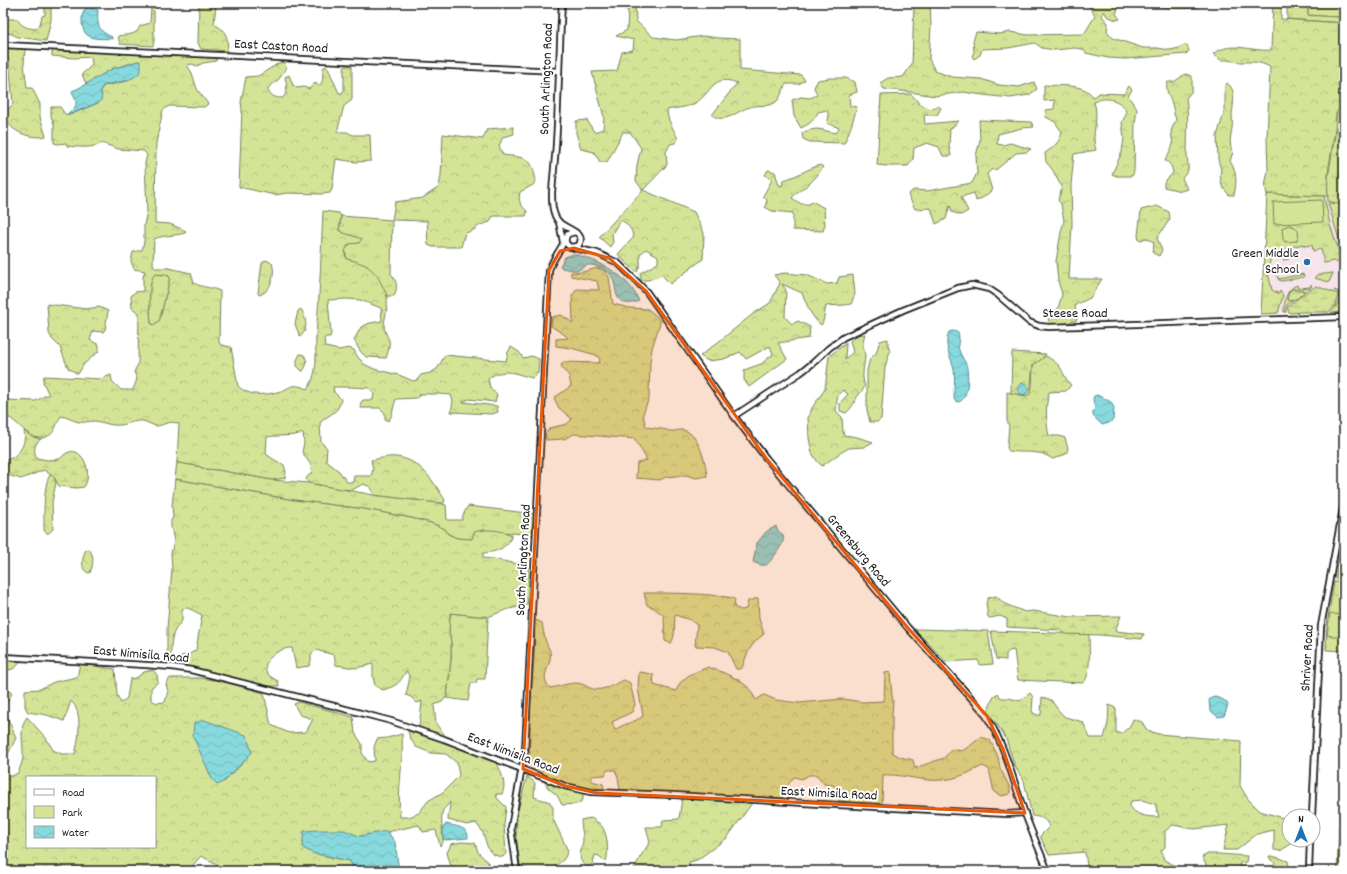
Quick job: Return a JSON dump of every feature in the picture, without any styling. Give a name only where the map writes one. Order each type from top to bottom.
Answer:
[{"type":"street","name":"South Arlington Road","points":[[561,224],[555,214],[552,202],[562,3]]},
{"type":"street","name":"East Caston Road","points":[[3,45],[559,71]]},
{"type":"street","points":[[561,224],[579,235],[581,241],[588,250]]},
{"type":"street","points":[[561,224],[566,244],[572,248]]},
{"type":"street","points":[[561,224],[563,245]]},
{"type":"street","points":[[565,238],[570,233],[575,232]]},
{"type":"street","name":"South Arlington Road","points":[[517,871],[511,828],[513,812],[523,769],[526,726],[549,270],[553,259],[563,245],[565,238]]},
{"type":"street","points":[[560,251],[578,246],[581,241]]},
{"type":"street","name":"Greensburg Road","points":[[572,248],[588,250],[609,258],[618,263],[642,286],[734,416],[766,458],[899,617],[987,716],[1003,749],[1025,814],[1048,871]]},
{"type":"street","name":"Steese Road","points":[[734,416],[800,373],[844,337],[911,306],[964,286],[977,286],[989,289],[1029,322],[1039,326],[1049,327],[1344,317]]},
{"type":"street","name":"Shriver Road","points":[[1312,808],[1321,626],[1344,503]]},
{"type":"street","name":"East Nimisila Road","points":[[3,657],[146,665],[188,670],[391,721],[444,739],[565,786],[591,792],[674,795],[834,805],[1025,814]]},
{"type":"street","points":[[1309,871],[1310,848]]},
{"type":"highlighted area","points":[[574,248],[609,258],[646,291],[766,458],[908,628],[987,716],[1003,749],[1025,813],[597,793],[565,786],[523,769],[549,270],[560,251]]},
{"type":"shaded area","points":[[1344,104],[1344,312],[1261,314],[1267,194],[1328,196],[1336,120]]},
{"type":"shaded area","points":[[1344,511],[1344,651],[1323,650],[1322,637]]},
{"type":"green space","points":[[45,3],[51,3],[51,20],[46,41],[18,37],[3,32],[3,17],[17,19],[25,27],[36,29],[40,24],[42,16],[45,15]]},
{"type":"green space","points":[[199,3],[214,3],[216,5],[214,24],[218,26],[226,35],[228,42],[227,51],[201,49],[198,43]]},
{"type":"green space","points":[[511,3],[559,3],[558,6],[515,5]]},
{"type":"green space","points":[[600,3],[635,3],[636,21],[653,37],[676,40],[703,36],[740,39],[740,70],[801,75],[805,80],[799,84],[786,84],[780,97],[774,103],[750,107],[727,118],[717,118],[712,115],[737,83],[728,80],[716,83],[703,97],[691,105],[667,110],[669,121],[678,139],[675,143],[670,144],[666,152],[667,165],[643,190],[636,181],[637,165],[641,148],[630,132],[623,132],[607,162],[600,162],[594,152],[581,149],[576,133],[576,121],[587,120],[594,132],[603,129],[604,117],[592,72],[617,71],[622,52],[633,50],[634,40],[616,36],[627,30],[628,10]]},
{"type":"green space","points":[[914,3],[930,3],[931,26],[929,59],[935,71],[952,77],[981,79],[999,85],[1019,87],[1034,82],[1037,89],[1029,95],[1010,98],[963,92],[935,96],[884,89],[880,83],[888,78],[903,77],[912,64]]},
{"type":"green space","points":[[1090,3],[1127,3],[1128,7],[1119,7],[1116,14],[1120,19],[1116,20],[1107,16],[1104,11],[1102,16],[1108,23],[1107,31],[1113,38],[1143,48],[1171,50],[1187,45],[1189,51],[1186,54],[1126,59],[1108,58],[1086,53],[1083,49],[1074,48],[1054,50],[1042,48],[1035,43],[1008,48],[982,49],[980,55],[974,59],[972,56],[974,52],[973,41],[976,32],[1000,34],[1010,32],[1028,35],[1084,34],[1095,16],[1090,8]]},
{"type":"green space","points":[[1139,3],[1201,3],[1202,5],[1180,9]]},
{"type":"green space","points":[[1273,3],[1281,3],[1281,19],[1344,23],[1344,104],[1336,113],[1336,123],[1328,175],[1328,196],[1267,194],[1265,186],[1268,170],[1267,139],[1270,67],[1256,62],[1221,60],[1213,54],[1220,50],[1234,47],[1271,50]]},
{"type":"green space","points":[[1287,3],[1308,3],[1308,15],[1340,17],[1341,3],[1344,3],[1344,23],[1287,19]]},
{"type":"green space","points":[[1308,3],[1341,3],[1340,17],[1308,15]]},
{"type":"green space","points":[[151,8],[154,11],[153,46],[120,44],[118,36],[137,32],[140,26],[150,23]]},
{"type":"green space","points":[[8,47],[25,49],[24,64],[27,88],[32,88],[40,104],[40,117],[46,136],[39,137],[26,135],[14,129],[6,119],[4,113],[13,104],[9,61],[4,49]]},
{"type":"green space","points":[[52,50],[217,57],[216,61],[203,63],[197,66],[192,64],[187,65],[192,73],[197,89],[208,104],[204,107],[169,106],[163,110],[156,143],[155,223],[170,224],[186,231],[185,233],[177,235],[154,239],[153,264],[155,268],[169,268],[191,273],[194,283],[220,291],[219,342],[221,345],[231,347],[238,386],[243,390],[254,394],[266,394],[285,390],[292,386],[300,386],[308,389],[314,375],[316,362],[316,335],[323,211],[339,213],[341,216],[339,230],[362,239],[359,243],[349,244],[345,255],[347,259],[363,264],[371,269],[384,288],[387,295],[387,308],[384,327],[389,340],[389,349],[386,358],[366,357],[360,351],[354,340],[361,327],[370,323],[382,321],[381,308],[360,300],[328,300],[331,334],[330,337],[326,337],[324,339],[325,347],[339,350],[349,348],[354,350],[364,364],[374,369],[399,375],[413,381],[417,380],[421,375],[430,373],[437,369],[445,355],[506,361],[511,347],[519,352],[523,358],[532,356],[539,359],[538,373],[533,378],[506,372],[488,378],[490,388],[497,394],[495,402],[469,399],[463,402],[497,406],[498,412],[492,414],[451,412],[453,401],[451,395],[420,394],[417,398],[396,399],[389,421],[385,419],[385,413],[380,408],[361,408],[360,404],[363,400],[373,400],[374,394],[370,388],[333,387],[334,392],[341,399],[340,404],[336,411],[320,423],[321,442],[327,448],[326,461],[339,471],[347,482],[353,482],[354,476],[371,476],[373,469],[371,460],[390,457],[405,459],[419,466],[425,472],[445,500],[444,503],[374,495],[371,487],[363,484],[352,490],[309,483],[306,479],[312,473],[311,465],[302,452],[304,443],[303,433],[267,437],[266,454],[284,465],[286,472],[285,478],[272,480],[178,463],[179,424],[173,422],[158,426],[140,421],[116,425],[95,421],[79,422],[61,416],[52,434],[45,438],[39,438],[30,435],[13,420],[3,415],[3,400],[36,401],[46,395],[49,395],[43,382],[44,376],[101,379],[111,375],[112,381],[121,390],[133,390],[137,379],[134,372],[138,364],[139,313],[132,308],[131,296],[135,292],[143,291],[143,277],[145,271],[134,269],[131,261],[133,252],[142,250],[144,242],[144,225],[147,211],[145,163],[147,155],[144,151],[118,149],[102,143],[85,147],[67,146],[66,143],[54,143],[54,124],[51,116],[51,107],[60,107],[65,114],[70,115],[100,102],[101,90],[103,86],[127,81],[138,61],[112,69],[86,84],[82,74],[92,64],[91,57],[74,58],[52,56]],"holes":[[[155,274],[168,275],[170,278],[160,319],[153,325],[151,323],[150,312],[150,290],[152,277]]]},
{"type":"green space","points":[[285,62],[286,68],[279,79],[267,89],[271,95],[277,98],[283,98],[286,93],[287,86],[285,77],[289,75],[293,85],[297,88],[304,87],[309,89],[315,83],[320,85],[324,67],[327,66],[339,93],[342,93],[344,90],[345,66],[352,66],[352,100],[344,106],[337,132],[347,132],[353,135],[370,135],[371,161],[356,162],[336,159],[332,189],[330,193],[287,193],[275,195],[239,187],[241,102],[246,77],[258,76],[279,63]]},
{"type":"green space","points":[[1185,74],[1192,76],[1192,91],[1186,98],[1188,168],[1187,172],[1182,178],[1187,189],[1181,191],[1164,187],[1164,182],[1173,173],[1169,163],[1165,161],[1173,145],[1171,131],[1176,119],[1167,85],[1168,82],[1174,82]]},
{"type":"green space","points":[[846,78],[855,82],[857,92],[849,95],[850,106],[857,107],[853,121],[844,143],[810,142],[803,139],[802,133],[816,129],[836,133],[839,128],[827,123],[829,117],[827,110],[818,112],[811,122],[801,128],[794,116],[792,100],[801,97],[810,98],[817,95],[814,87],[818,80]]},
{"type":"green space","points":[[1227,83],[1232,89],[1234,98],[1230,140],[1233,152],[1230,161],[1236,177],[1234,195],[1229,195],[1222,186],[1220,175],[1221,170],[1218,159],[1217,136],[1225,110],[1225,86]]},
{"type":"green space","points":[[1044,85],[1078,87],[1084,89],[1093,97],[1099,93],[1124,94],[1129,86],[1132,90],[1128,96],[1137,109],[1135,124],[1134,172],[1132,176],[1116,176],[1112,174],[1122,152],[1124,138],[1122,122],[1126,115],[1125,108],[1118,102],[1111,99],[1102,99],[1094,102],[1096,114],[1094,144],[1096,150],[1074,154],[1071,185],[1072,223],[1069,279],[1102,279],[1090,298],[1075,305],[1077,320],[1060,325],[1050,324],[1048,319],[1058,309],[1062,294],[1058,281],[1056,261],[1064,221],[1061,204],[1058,200],[1062,188],[1052,169],[1046,162],[1045,153],[1056,144],[1060,139],[1062,132],[1055,122],[1046,117],[1045,110],[1054,109],[1055,100],[1044,101]]},
{"type":"green space","points":[[911,94],[920,104],[930,109],[938,106],[941,108],[937,115],[924,115],[925,124],[959,121],[950,129],[949,145],[951,156],[943,156],[939,147],[927,143],[914,148],[913,159],[908,166],[877,165],[881,95]]},
{"type":"green space","points":[[1344,104],[1344,122],[1339,123],[1336,121],[1336,113]]},
{"type":"green space","points":[[979,120],[1031,122],[1034,127],[1022,128],[998,134],[997,144],[1003,145],[1010,143],[1031,149],[1027,152],[1016,153],[997,169],[991,170],[987,174],[992,190],[984,197],[976,201],[974,193],[961,197],[968,211],[961,215],[952,212],[950,205],[946,219],[936,224],[931,208],[915,209],[908,195],[913,190],[927,191],[972,183],[977,173],[976,156],[980,140]]},
{"type":"green space","points":[[1344,124],[1344,203],[1339,200],[1336,203],[1328,201],[1327,184],[1336,128]]},
{"type":"green space","points":[[513,127],[514,134],[503,137],[499,146],[503,155],[527,160],[532,167],[536,181],[533,185],[520,192],[519,195],[520,203],[527,211],[526,216],[492,217],[490,222],[480,225],[472,231],[465,233],[461,247],[433,247],[428,245],[427,221],[392,220],[395,202],[423,198],[439,187],[443,134],[483,139],[487,129]]},
{"type":"green space","points":[[820,165],[823,167],[815,178],[792,198],[801,204],[810,204],[812,201],[824,208],[825,225],[823,231],[793,230],[793,213],[772,211],[765,207],[767,200],[763,196],[772,180],[765,175],[768,170],[775,172],[779,185],[782,186],[783,180]]},
{"type":"green space","points":[[643,190],[694,212],[704,233],[703,259],[670,284],[662,275],[648,280],[641,280],[640,273],[658,263],[658,256],[646,249],[640,254],[640,265],[637,272],[618,254],[634,237],[625,223],[620,220],[612,234],[613,242],[610,247],[599,237]]},
{"type":"green space","points":[[1267,194],[1324,196],[1330,225],[1340,259],[1337,263],[1334,261],[1324,263],[1321,249],[1313,251],[1312,245],[1304,246],[1303,244],[1287,248],[1289,259],[1283,260],[1282,257],[1271,258],[1269,268],[1267,269],[1272,290],[1279,294],[1280,291],[1283,295],[1278,313],[1261,314]]},
{"type":"green space","points":[[1322,200],[1323,222],[1274,224],[1273,202]]},
{"type":"green space","points":[[1328,203],[1344,204],[1344,256]]},
{"type":"green space","points":[[1157,206],[1169,212],[1170,219],[1157,238],[1162,250],[1159,256],[1153,253],[1154,242],[1146,238],[1139,240],[1138,236],[1141,210]]},
{"type":"green space","points":[[341,216],[392,220],[391,274],[396,281],[394,296],[387,296],[376,277],[367,268],[347,259],[345,250],[350,244],[344,233],[339,230]]},
{"type":"green space","points":[[1289,225],[1295,227],[1298,232],[1298,238],[1296,241],[1285,242],[1283,239],[1282,228]]},
{"type":"green space","points":[[266,260],[272,263],[272,282],[267,290],[259,295],[262,263]]},
{"type":"green space","points":[[597,268],[605,271],[609,277],[613,304],[630,308],[648,309],[661,320],[652,348],[650,362],[649,398],[643,414],[646,427],[672,431],[683,430],[689,432],[701,449],[707,476],[696,478],[686,475],[666,477],[660,480],[636,478],[637,463],[647,460],[635,439],[574,434],[564,439],[546,440],[545,434],[550,428],[567,424],[572,419],[559,408],[554,398],[571,386],[569,376],[561,366],[563,362],[599,363],[600,359],[596,355],[571,348],[556,346],[556,339],[568,338],[551,326],[552,317],[561,315],[573,323],[572,296],[577,289],[599,290],[597,281],[571,276],[571,272],[581,272]]},
{"type":"green space","points":[[784,273],[807,275],[827,284],[837,283],[839,277],[853,275],[855,294],[851,304],[826,306],[821,325],[812,315],[802,293],[782,284],[786,290],[785,317],[792,324],[798,321],[810,327],[809,338],[778,343],[787,359],[749,387],[744,380],[744,370],[761,364],[773,354],[770,346],[746,359],[740,352],[724,359],[708,361],[700,356],[753,314],[770,303],[780,283],[774,275]]},
{"type":"green space","points":[[1333,273],[1329,282],[1314,278],[1317,275]]},
{"type":"green space","points":[[155,274],[168,275],[170,278],[160,319],[154,325],[151,323],[150,290],[152,277]]},
{"type":"green space","points":[[1303,274],[1304,277],[1282,281],[1279,280],[1277,276],[1279,279]]},
{"type":"green space","points":[[1297,285],[1298,288],[1311,287],[1304,292],[1303,290],[1293,289],[1293,300],[1287,305],[1286,312],[1284,312],[1285,300],[1290,289]]},
{"type":"green space","points":[[1316,286],[1338,294],[1335,306],[1329,312],[1289,312],[1288,308],[1290,305]]},
{"type":"green space","points":[[1292,289],[1302,290],[1304,292],[1298,298],[1289,301],[1287,300],[1289,292]]},
{"type":"green space","points":[[1334,290],[1344,294],[1344,312],[1331,313],[1339,299],[1339,293]]},
{"type":"green space","points":[[47,304],[86,309],[99,307],[108,311],[105,330],[103,332],[93,331],[90,340],[99,345],[99,351],[84,364],[78,374],[68,368],[60,347],[52,339],[49,333]]},
{"type":"green space","points":[[301,309],[306,327],[305,331],[300,337],[295,324],[298,311]]},
{"type":"green space","points":[[865,334],[863,343],[865,357],[863,375],[865,386],[846,413],[840,411],[840,403],[848,394],[843,390],[837,399],[836,411],[842,417],[844,435],[873,442],[864,447],[849,448],[822,466],[812,453],[809,438],[808,418],[812,408],[825,389],[829,356],[846,343],[845,359],[853,352],[850,341],[857,335]]},
{"type":"green space","points":[[888,339],[890,351],[885,367],[881,419],[877,422],[870,422],[867,410],[867,370],[870,359],[876,353],[880,341]]},
{"type":"green space","points":[[1012,352],[1046,354],[1042,359],[1033,365],[1030,394],[1026,396],[1011,393]]},
{"type":"green space","points":[[300,354],[304,355],[306,361],[303,371],[297,366],[297,360]]},
{"type":"green space","points":[[1046,356],[1060,367],[1071,385],[1066,391],[1049,392],[1046,414],[1049,436],[1059,436],[1065,438],[1068,449],[1066,454],[1053,459],[1040,453],[1009,451],[1007,448],[1009,426],[1007,421],[1007,392],[1026,396],[1032,388],[1033,365]]},
{"type":"green space","points":[[24,431],[33,437],[41,439],[35,448],[37,458],[47,460],[60,459],[67,453],[73,452],[79,454],[86,465],[88,473],[87,481],[84,487],[76,488],[59,486],[54,477],[44,470],[21,479],[5,476],[3,473],[3,461],[13,457],[20,450],[24,442]]},
{"type":"green space","points":[[177,461],[178,463],[198,466],[205,469],[272,480],[309,483],[374,495],[439,503],[446,505],[447,520],[462,520],[468,506],[535,514],[533,535],[483,530],[472,539],[456,538],[448,534],[445,529],[431,523],[411,518],[364,509],[294,500],[175,479]]},
{"type":"green space","points":[[50,475],[54,477],[56,483],[52,502],[53,529],[49,533],[46,533],[44,530],[44,501],[46,486]]},
{"type":"green space","points":[[175,479],[294,500],[364,509],[411,518],[431,523],[445,529],[448,534],[457,538],[472,539],[474,532],[484,530],[507,533],[512,535],[507,544],[497,551],[483,553],[483,558],[528,566],[529,574],[527,605],[505,610],[488,617],[450,613],[449,632],[451,642],[451,659],[447,696],[442,702],[434,705],[436,724],[444,734],[443,736],[419,728],[422,701],[417,703],[411,697],[406,695],[410,677],[406,671],[398,684],[383,690],[375,686],[373,664],[356,668],[336,665],[334,655],[316,650],[311,654],[309,666],[296,668],[292,648],[287,648],[277,652],[268,660],[266,669],[271,677],[278,681],[279,686],[267,686],[189,667],[181,663],[181,656],[188,655],[196,650],[202,615],[188,608],[182,609],[182,621],[174,634],[169,662],[167,661],[167,629],[172,569],[171,554],[174,541],[171,521],[173,517],[172,506]]},
{"type":"green space","points":[[1344,533],[1344,579],[1335,579]]},
{"type":"green space","points":[[89,549],[93,561],[90,573],[83,568],[85,551]]},
{"type":"green space","points":[[1334,582],[1344,583],[1344,651],[1326,650],[1327,624]]},
{"type":"green space","points":[[644,593],[678,593],[722,596],[733,598],[735,600],[734,607],[741,610],[746,609],[748,601],[758,598],[759,619],[764,634],[751,647],[741,669],[736,669],[728,652],[715,647],[695,646],[697,625],[690,620],[675,615],[673,640],[671,643],[665,641],[664,616],[654,608],[647,605]]},
{"type":"green space","points":[[996,596],[1005,604],[1025,612],[1033,611],[1071,617],[1121,616],[1115,631],[1144,634],[1142,639],[1101,635],[1065,634],[1060,630],[1007,627],[1007,619],[1000,616],[988,617],[986,603],[988,598]]},
{"type":"green space","points":[[450,613],[488,617],[485,679],[477,679],[476,683],[471,683],[468,701],[446,698],[451,659],[451,642],[449,632]]},
{"type":"green space","points":[[1330,613],[1344,616],[1343,638],[1327,635]]},
{"type":"green space","points":[[534,619],[542,623],[545,640],[550,651],[550,661],[545,679],[550,688],[576,683],[594,689],[603,689],[624,680],[630,683],[635,704],[632,712],[612,722],[615,730],[643,716],[638,688],[639,672],[653,674],[654,685],[676,691],[680,683],[689,675],[708,667],[739,680],[749,688],[756,700],[764,695],[776,700],[799,703],[843,699],[862,702],[884,701],[885,673],[890,672],[893,701],[892,752],[900,757],[913,760],[915,768],[944,758],[952,749],[962,751],[981,737],[990,740],[998,757],[1000,768],[1010,788],[1010,794],[1001,796],[994,792],[989,769],[982,766],[963,775],[943,780],[883,775],[882,805],[839,801],[838,792],[833,785],[824,784],[817,775],[809,775],[802,779],[794,777],[784,790],[783,798],[620,790],[618,777],[615,770],[607,770],[605,775],[591,776],[591,781],[603,784],[604,790],[576,787],[558,781],[532,769],[530,760],[530,718],[535,633]]},
{"type":"green space","points":[[915,629],[988,631],[993,664],[980,665],[978,660],[946,662]]},
{"type":"green space","points":[[991,631],[1089,634],[1089,669],[1085,680],[1082,683],[1018,680],[1014,650],[1009,651],[1006,654],[1006,660],[996,659]]},
{"type":"green space","points":[[3,659],[22,660],[14,668],[6,670],[3,669]]},
{"type":"green space","points":[[80,664],[115,669],[117,695],[121,703],[127,698],[130,679],[136,678],[144,672],[153,670],[157,675],[158,682],[151,688],[151,700],[157,703],[165,702],[168,691],[166,684],[170,678],[200,678],[221,681],[264,693],[271,725],[289,733],[306,732],[313,719],[300,715],[294,704],[299,702],[353,717],[355,733],[362,744],[362,753],[368,762],[375,761],[374,747],[377,739],[402,734],[399,796],[400,817],[409,817],[419,813],[428,801],[443,792],[459,776],[457,763],[446,754],[431,753],[416,747],[410,738],[408,731],[458,747],[497,763],[502,774],[504,787],[502,794],[496,794],[497,798],[506,807],[504,825],[506,853],[503,857],[497,856],[490,851],[482,831],[476,823],[467,825],[448,820],[450,802],[442,813],[443,843],[440,846],[436,830],[423,832],[419,825],[378,834],[312,853],[350,861],[355,871],[220,871],[215,863],[201,856],[193,865],[193,871],[3,871],[3,682],[12,694],[8,700],[6,710],[16,738],[6,762],[7,772],[10,777],[18,773],[22,762],[22,731],[24,721],[27,717],[46,738],[53,750],[62,754],[75,754],[78,741],[79,718],[75,706],[71,701],[64,721],[47,715],[28,712],[25,707],[25,690],[40,689],[54,682],[77,677]],"holes":[[[193,736],[244,762],[224,782],[202,755]]]},
{"type":"green space","points":[[998,693],[1001,698],[1009,698],[1020,701],[1030,693],[1033,697],[1032,712],[1037,715],[1041,715],[1042,697],[1051,700],[1065,717],[1083,722],[1090,738],[1104,738],[1108,723],[1109,705],[1116,708],[1116,732],[1121,734],[1130,726],[1133,719],[1142,722],[1147,730],[1158,734],[1241,741],[1240,786],[1248,799],[1260,811],[1281,817],[1281,848],[1285,848],[1280,851],[1274,850],[1274,830],[1257,834],[1237,850],[1223,850],[1229,825],[1194,829],[1173,825],[1165,831],[1165,847],[1161,851],[1164,860],[1174,865],[1176,871],[1056,871],[1055,869],[1087,866],[1085,852],[1049,855],[1040,836],[1049,827],[1048,824],[1043,818],[1032,816],[1024,781],[1015,767],[1006,739],[997,724],[987,713],[993,698]],"holes":[[[1142,800],[1155,804],[1159,817],[1150,817],[1135,812],[1130,806],[1131,801]]]},
{"type":"green space","points":[[527,776],[535,783],[534,797],[550,802],[553,808],[553,819],[568,851],[564,859],[550,871],[521,871],[516,837],[517,814]]},
{"type":"green space","points":[[544,780],[583,792],[583,800],[577,804],[562,805],[557,795],[548,788]]},
{"type":"green space","points":[[682,798],[752,803],[727,838],[697,860],[689,862],[690,870],[633,871],[650,842],[646,827],[662,827],[663,820],[679,819]]},
{"type":"green space","points":[[591,818],[603,827],[607,842],[607,853],[606,862],[599,856],[595,855],[593,863],[588,868],[584,865],[580,858],[583,843],[581,820]]},
{"type":"green space","points":[[1339,826],[1344,826],[1344,871],[1337,871]]},
{"type":"green space","points":[[462,842],[475,843],[478,852],[489,864],[489,869],[487,871],[479,871],[476,869],[457,870],[451,866],[447,853],[451,844]]},
{"type":"green space","points":[[1208,854],[1247,856],[1246,862],[1240,863],[1239,866],[1255,871],[1209,871],[1202,857]]},
{"type":"green space","points":[[1269,856],[1288,861],[1292,871],[1273,871],[1275,863]]},
{"type":"water","points":[[87,7],[98,10],[99,27],[107,35],[112,37],[112,39],[94,38],[86,34],[82,17]]},
{"type":"water","points":[[140,61],[141,68],[135,77],[129,80],[103,86],[101,90],[100,102],[68,115],[68,113],[76,105],[72,91],[112,69]]},
{"type":"water","points":[[574,254],[594,261],[612,270],[628,284],[639,301],[628,303],[621,301],[616,294],[613,279],[606,270],[592,265],[587,265],[577,271],[562,268],[560,266],[565,257]]},
{"type":"water","points":[[952,331],[959,334],[958,346],[966,364],[968,373],[965,396],[959,402],[955,401],[954,398],[954,369],[947,346],[947,337],[949,332]]},
{"type":"water","points":[[1023,383],[1027,385],[1029,389],[1027,393],[1023,395],[1019,393],[1017,389],[1019,385]]},
{"type":"water","points":[[1097,395],[1111,402],[1114,408],[1113,420],[1109,423],[1102,425],[1093,416],[1095,409],[1093,399],[1094,396]]},
{"type":"water","points":[[776,526],[777,530],[783,535],[782,543],[778,550],[766,565],[753,562],[757,543],[766,532]]},
{"type":"water","points":[[1215,697],[1224,700],[1228,705],[1224,716],[1218,717],[1210,710],[1209,700]]},
{"type":"water","points":[[204,720],[246,735],[252,752],[222,783],[218,785],[212,779],[193,736],[194,723]]},
{"type":"water","points":[[446,824],[464,829],[468,834],[468,838],[443,839],[443,828]]},
{"type":"water","points":[[344,830],[359,836],[387,831],[395,842],[399,871],[355,871],[350,861],[312,853],[302,847],[304,831]]},
{"type":"place","name":"Green Middle School","points":[[1307,262]]}]
